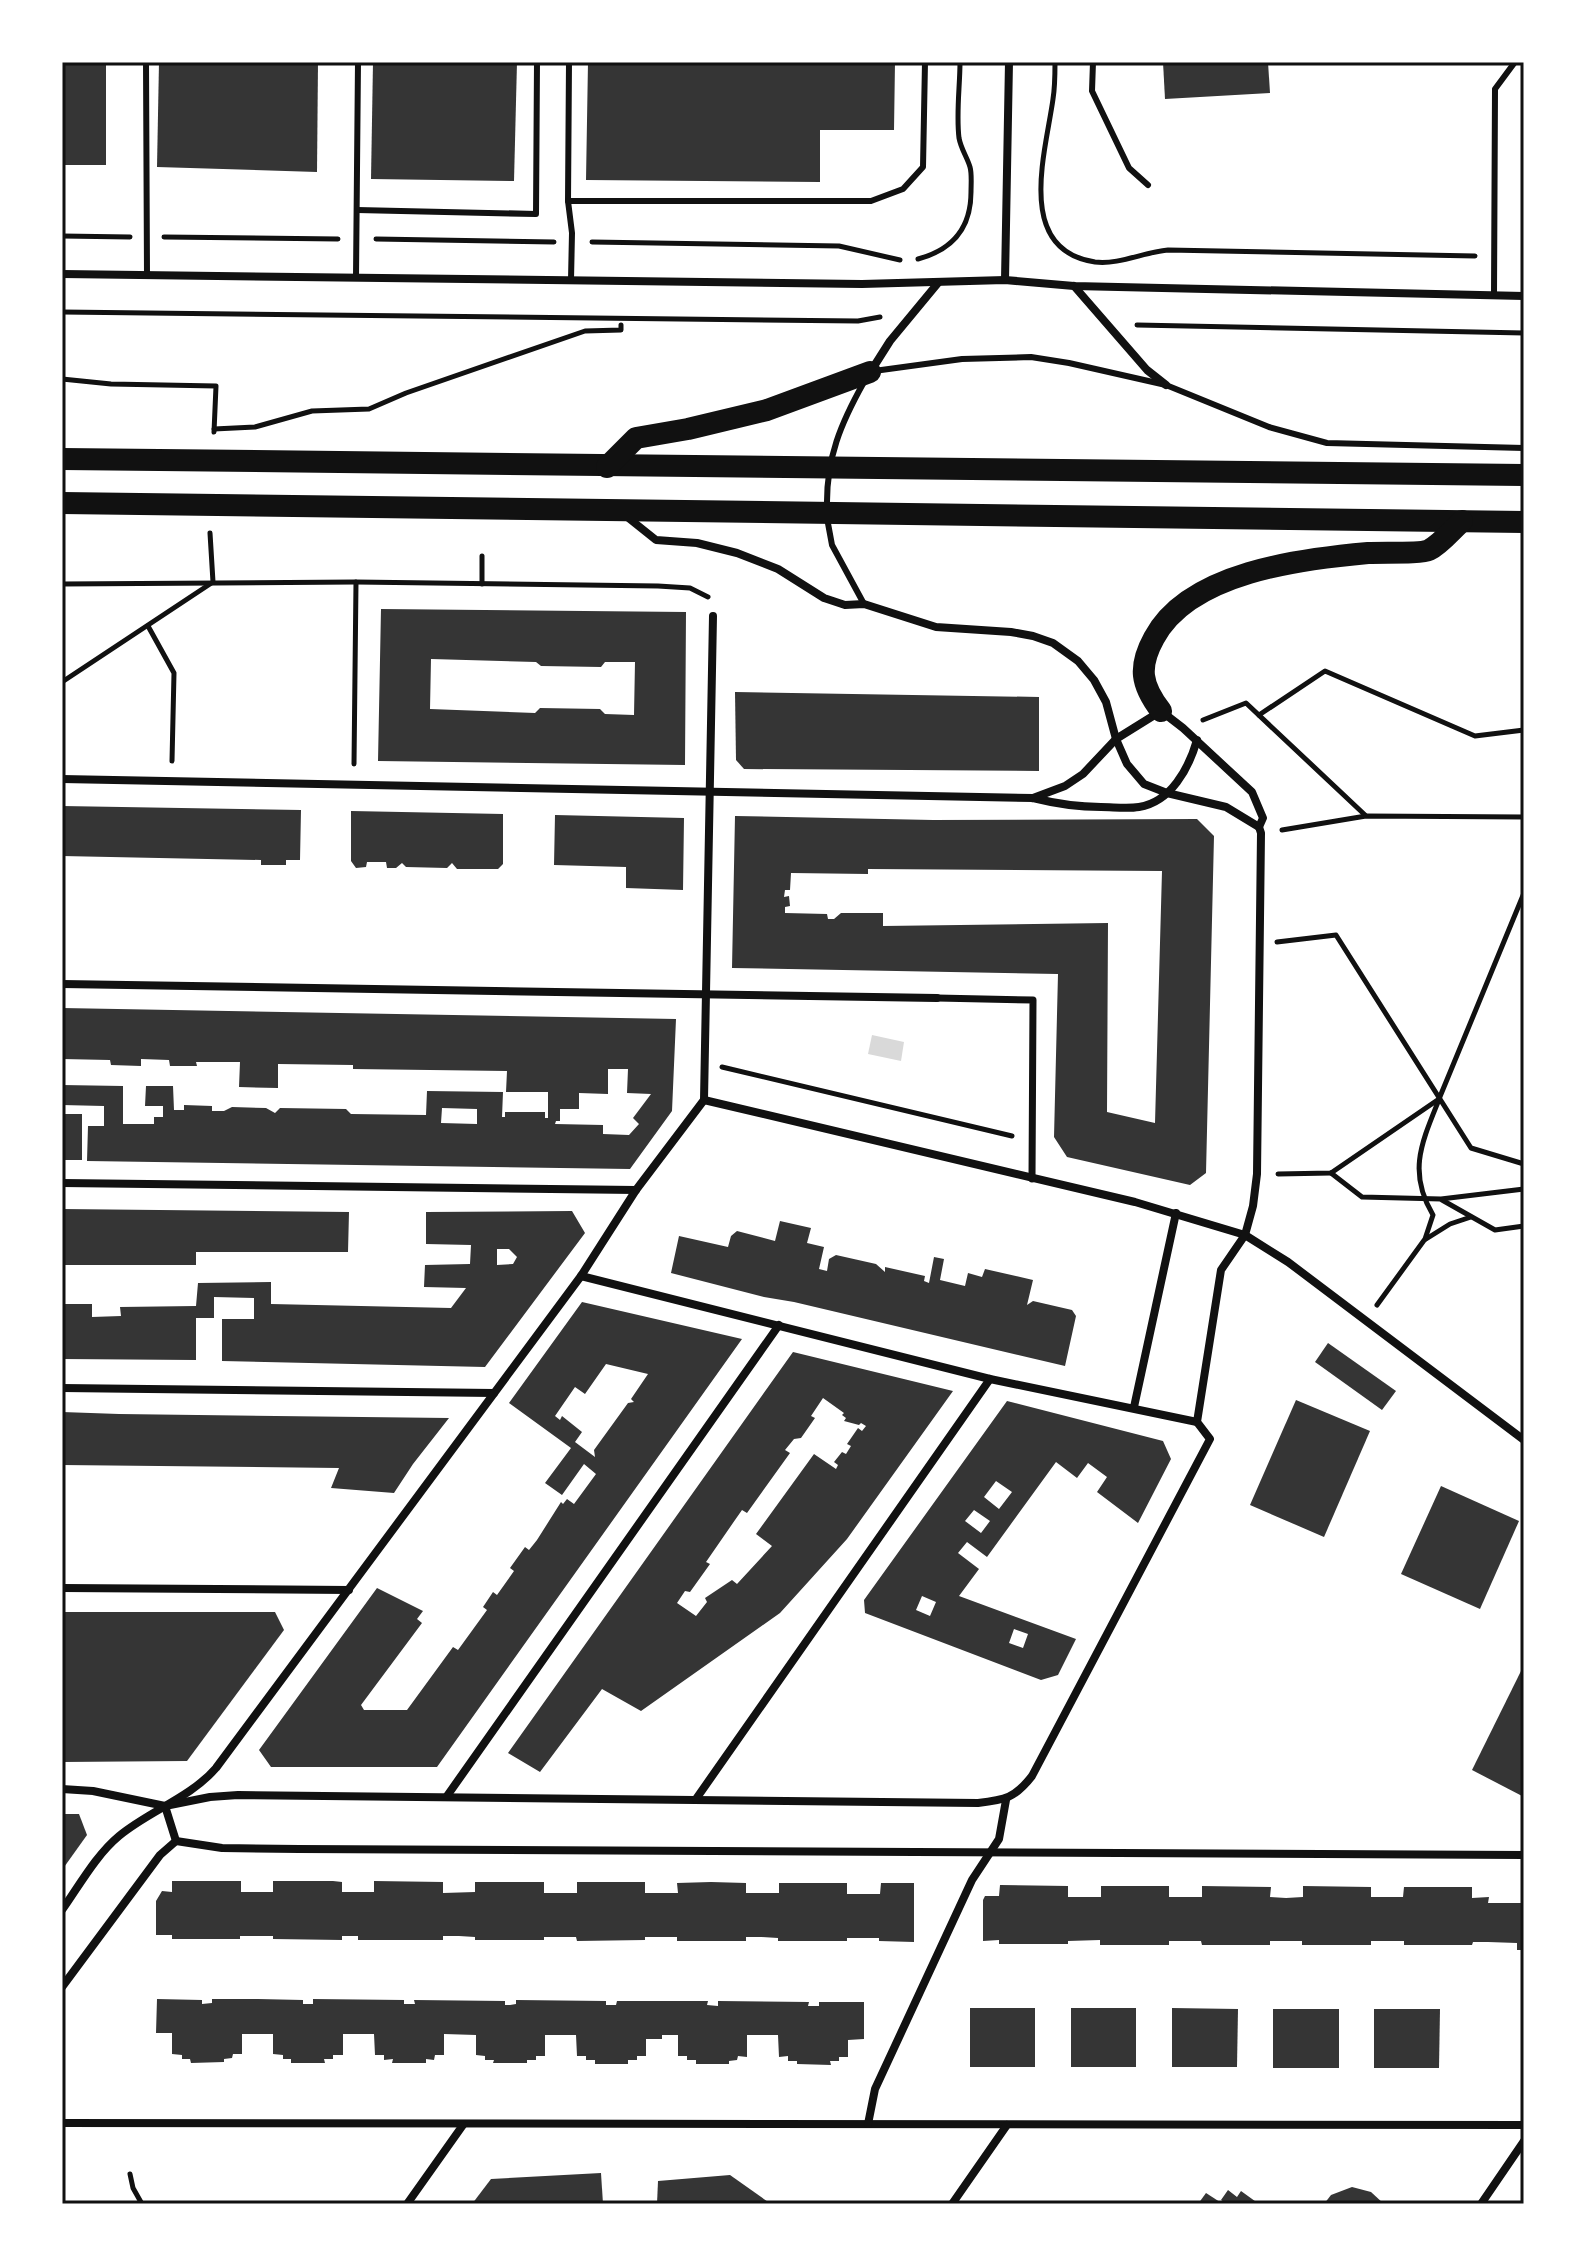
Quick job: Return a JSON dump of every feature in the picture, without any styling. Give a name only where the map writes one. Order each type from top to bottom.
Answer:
[{"type":"highway","points":[[607,467],[636,438],[767,410],[870,372]]},
{"type":"highway","points":[[62,459],[1524,475]]},
{"type":"highway","points":[[62,503],[1524,522]]},
{"type":"highway","points":[[1161,711],[1144,684],[1146,657],[1160,626],[1186,600],[1217,584],[1293,564],[1369,553],[1428,551],[1462,521]]},
{"type":"street","points":[[1005,280],[1009,62]]},
{"type":"street","points":[[62,274],[938,283],[1005,280],[1074,286],[1524,296]]},
{"type":"street","points":[[870,372],[890,341],[938,283]]},
{"type":"street","points":[[1074,286],[1147,370],[1166,385]]},
{"type":"street","points":[[619,511],[656,540],[697,543],[737,553],[778,569],[824,598],[845,605],[864,604],[921,624],[1033,636],[1064,649],[1094,680],[1111,715],[1116,739],[1127,764],[1144,784],[1167,793],[1226,807],[1260,830]]},
{"type":"street","points":[[62,1910],[115,1839],[137,1822],[192,1790],[211,1773],[581,1276],[636,1190],[704,1100],[713,616]]},
{"type":"street","points":[[1033,798],[1065,786],[1083,774],[1116,739],[1161,711],[1252,792],[1263,818],[1260,830],[1257,1174],[1245,1235],[1221,1270],[1197,1422]]},
{"type":"street","points":[[62,779],[1033,798],[1065,806],[1138,807],[1167,793],[1182,776],[1197,740]]},
{"type":"street","points":[[62,984],[1033,1000],[1032,1179]]},
{"type":"street","points":[[704,1100],[1176,1213],[1245,1235],[1288,1262],[1524,1440]]},
{"type":"street","points":[[62,1183],[636,1190]]},
{"type":"street","points":[[1134,1407],[1176,1213]]},
{"type":"street","points":[[62,1789],[93,1791],[165,1806],[224,1796],[978,1803],[1006,1800],[1025,1786],[1210,1439],[1197,1422],[990,1379],[581,1276]]},
{"type":"street","points":[[447,1796],[779,1325]]},
{"type":"street","points":[[696,1799],[990,1379]]},
{"type":"street","points":[[62,1388],[494,1393]]},
{"type":"street","points":[[62,1588],[349,1590]]},
{"type":"street","points":[[868,2124],[875,2089],[972,1880],[999,1839],[1006,1800]]},
{"type":"street","points":[[165,1806],[176,1841]]},
{"type":"street","points":[[62,1987],[160,1855],[176,1841],[222,1848],[1524,1855]]},
{"type":"street","points":[[62,2123],[1524,2125]]},
{"type":"street","points":[[407,2204],[463,2125]]},
{"type":"street","points":[[952,2204],[1007,2125]]},
{"type":"street","points":[[1481,2204],[1524,2141]]},
{"type":"lane","points":[[146,62],[147,275]]},
{"type":"lane","points":[[356,277],[358,62]]},
{"type":"lane","points":[[357,210],[536,214],[537,62]]},
{"type":"lane","points":[[569,62],[571,280]]},
{"type":"lane","points":[[568,201],[871,201],[903,189],[923,167],[925,62]]},
{"type":"lane","points":[[1093,62],[1092,91],[1129,168],[1148,185]]},
{"type":"lane","points":[[1494,295],[1495,89],[1515,62]]},
{"type":"lane","points":[[864,604],[832,545],[827,513],[830,466],[836,437],[870,372],[962,359],[1031,357],[1166,385],[1269,427],[1327,443],[1524,448]]},
{"type":"path","points":[[1055,62],[1053,99],[1040,172],[1040,205],[1055,239],[1083,259],[1119,261],[1168,250],[1495,257]]},
{"type":"path","points":[[62,312],[842,321],[876,319],[889,312]]},
{"type":"path","points":[[1124,321],[1160,326],[1524,333]]},
{"type":"path","points":[[214,429],[255,427],[312,411],[369,409],[406,393],[585,331],[621,330],[621,325]]},
{"type":"path","points":[[62,379],[111,384],[216,386],[214,437]]},
{"type":"path","points":[[210,530],[213,582]]},
{"type":"path","points":[[482,556],[482,584]]},
{"type":"path","points":[[62,682],[213,582]]},
{"type":"path","points":[[354,764],[356,582]]},
{"type":"path","points":[[62,584],[356,582],[690,588]]},
{"type":"path","points":[[148,626],[174,673],[172,761]]},
{"type":"path","points":[[1259,715],[1325,671],[1475,736],[1524,730]]},
{"type":"path","points":[[1183,728],[1246,703],[1366,816]]},
{"type":"path","points":[[1260,830],[1366,816],[1524,817]]},
{"type":"path","points":[[1365,1322],[1425,1239],[1433,1215],[1423,1197],[1419,1149],[1524,893]]},
{"type":"path","points":[[1260,944],[1336,935],[1471,1148],[1524,1164]]},
{"type":"path","points":[[717,1066],[1032,1141]]},
{"type":"path","points":[[1257,1174],[1331,1173],[1439,1099]]},
{"type":"path","points":[[1331,1173],[1362,1197],[1441,1199],[1524,1189]]},
{"type":"path","points":[[1441,1199],[1495,1230],[1524,1226]]},
{"type":"path","points":[[1425,1239],[1450,1224],[1472,1217]]},
{"type":"path","points":[[130,2174],[133,2188],[142,2204]]},
{"type":"shaded area","points":[[872,1035],[904,1042],[901,1061],[868,1054]]},
{"type":"building","points":[[62,62],[106,62],[106,165],[62,165]]},
{"type":"building","points":[[159,62],[318,62],[317,172],[157,167]]},
{"type":"building","points":[[373,62],[517,62],[514,181],[371,179]]},
{"type":"building","points":[[588,62],[895,62],[894,130],[820,130],[820,182],[586,180]]},
{"type":"building","points":[[1163,62],[1268,62],[1270,93],[1165,99]]},
{"type":"building","points":[[381,609],[686,612],[685,765],[378,761]],"holes":[[[431,659],[536,662],[541,666],[601,667],[605,662],[635,662],[634,715],[605,714],[600,709],[540,708],[535,713],[430,709]]]},
{"type":"building","points":[[735,692],[1039,697],[1039,771],[744,769],[736,760]]},
{"type":"building","points":[[62,806],[301,810],[300,860],[286,860],[286,865],[261,865],[261,860],[62,856]]},
{"type":"building","points":[[351,811],[503,814],[503,864],[498,869],[457,869],[452,863],[447,868],[406,867],[402,863],[396,868],[387,868],[386,862],[367,862],[366,867],[356,868],[351,861]]},
{"type":"building","points":[[555,815],[684,818],[683,890],[626,888],[626,867],[554,865]]},
{"type":"building","points":[[735,816],[933,820],[1197,819],[1214,836],[1206,1173],[1190,1185],[1067,1157],[1054,1137],[1058,974],[732,968]],"holes":[[[868,869],[1162,871],[1155,1123],[1107,1112],[1108,923],[883,926],[883,913],[841,913],[834,919],[828,919],[827,914],[785,913],[785,907],[790,906],[789,896],[784,897],[785,890],[790,890],[791,873],[868,874]]]},
{"type":"building","points":[[62,1008],[676,1019],[672,1111],[630,1169],[87,1161],[88,1126],[104,1126],[104,1106],[62,1105],[62,1085],[123,1086],[123,1124],[154,1124],[154,1117],[163,1117],[163,1106],[145,1106],[146,1086],[173,1086],[174,1110],[184,1110],[184,1105],[212,1106],[212,1111],[232,1107],[266,1108],[275,1113],[280,1108],[346,1109],[351,1114],[426,1115],[427,1091],[503,1092],[502,1117],[505,1117],[505,1112],[545,1112],[545,1118],[548,1118],[548,1092],[506,1092],[507,1071],[353,1069],[353,1065],[278,1064],[278,1088],[239,1087],[240,1062],[196,1062],[197,1066],[170,1066],[169,1060],[141,1059],[141,1066],[111,1065],[110,1060],[62,1059]],"holes":[[[608,1069],[628,1069],[627,1093],[651,1094],[633,1118],[639,1124],[629,1135],[603,1134],[603,1125],[555,1124],[560,1121],[560,1109],[579,1109],[579,1093],[608,1094]],[[442,1108],[477,1109],[477,1124],[441,1123]]]},
{"type":"building","points":[[62,1114],[82,1114],[82,1160],[62,1160]]},
{"type":"building","points":[[62,1209],[349,1212],[348,1252],[196,1252],[196,1265],[62,1265]]},
{"type":"building","points":[[572,1211],[585,1233],[485,1367],[222,1361],[222,1319],[254,1319],[254,1298],[214,1297],[214,1318],[196,1318],[196,1360],[62,1359],[62,1304],[92,1304],[92,1317],[121,1316],[120,1307],[196,1306],[198,1283],[271,1282],[271,1304],[451,1308],[466,1288],[424,1287],[425,1265],[470,1264],[471,1245],[426,1244],[426,1212]],"holes":[[[497,1249],[509,1249],[517,1257],[513,1264],[497,1265]]]},
{"type":"building","points":[[780,1221],[811,1228],[807,1243],[824,1247],[819,1269],[827,1271],[829,1259],[836,1255],[876,1264],[885,1272],[885,1267],[925,1276],[924,1281],[929,1283],[934,1257],[944,1259],[940,1280],[965,1286],[968,1273],[982,1277],[985,1269],[1033,1280],[1027,1305],[1033,1301],[1072,1310],[1076,1316],[1065,1366],[671,1273],[679,1236],[728,1247],[731,1236],[737,1231],[775,1241]]},
{"type":"building","points":[[582,1302],[742,1339],[437,1767],[271,1767],[259,1750],[377,1588],[423,1611],[417,1619],[422,1623],[361,1705],[364,1710],[407,1710],[453,1647],[458,1650],[487,1610],[483,1607],[493,1592],[497,1595],[514,1571],[510,1568],[525,1547],[529,1550],[537,1540],[561,1502],[563,1504],[567,1499],[574,1504],[596,1474],[584,1464],[562,1495],[545,1483],[571,1448],[509,1403]],"holes":[[[606,1364],[648,1374],[631,1399],[634,1402],[628,1403],[594,1450],[595,1457],[575,1442],[582,1432],[562,1416],[560,1420],[555,1416],[575,1387],[585,1394]]]},
{"type":"building","points":[[1328,1343],[1396,1391],[1382,1410],[1315,1362]]},
{"type":"building","points":[[793,1352],[953,1391],[847,1539],[780,1613],[641,1711],[602,1689],[540,1772],[508,1753]],"holes":[[[823,1398],[844,1413],[844,1421],[866,1426],[862,1431],[858,1428],[847,1444],[851,1446],[846,1454],[842,1452],[834,1462],[838,1465],[836,1469],[814,1454],[756,1534],[772,1546],[737,1584],[732,1580],[705,1598],[707,1602],[696,1616],[677,1603],[685,1591],[690,1592],[710,1564],[706,1562],[742,1510],[747,1513],[790,1453],[785,1450],[794,1439],[801,1438],[815,1418],[811,1416]]]},
{"type":"building","points":[[1296,1400],[1370,1431],[1324,1537],[1250,1505]]},
{"type":"building","points":[[1007,1401],[1163,1441],[1171,1459],[1138,1523],[1097,1492],[1107,1477],[1088,1463],[1077,1478],[1056,1462],[987,1557],[967,1542],[958,1553],[979,1569],[959,1596],[1076,1639],[1058,1675],[1041,1680],[865,1613],[864,1600]],"holes":[[[996,1481],[1012,1492],[999,1509],[984,1497]],[[974,1510],[990,1521],[981,1533],[965,1521]],[[922,1596],[936,1602],[930,1616],[916,1610]],[[1014,1629],[1028,1634],[1023,1648],[1009,1643]]]},
{"type":"building","points":[[62,1412],[449,1418],[394,1493],[331,1488],[339,1468],[62,1465]]},
{"type":"building","points":[[1441,1486],[1519,1521],[1480,1609],[1401,1574]]},
{"type":"building","points":[[62,1612],[275,1612],[284,1630],[187,1761],[62,1762]]},
{"type":"building","points":[[1521,1671],[1524,1673],[1524,1797],[1472,1770]]},
{"type":"building","points":[[62,1814],[79,1814],[87,1835],[62,1870]]},
{"type":"building","points":[[172,1881],[241,1881],[241,1892],[273,1892],[273,1881],[342,1882],[342,1892],[374,1892],[374,1881],[443,1882],[443,1893],[475,1892],[475,1882],[544,1882],[544,1893],[577,1893],[577,1882],[645,1882],[645,1893],[678,1893],[677,1883],[746,1883],[746,1893],[779,1893],[779,1883],[847,1883],[847,1894],[880,1894],[881,1883],[914,1883],[914,1942],[879,1941],[879,1938],[778,1941],[778,1938],[762,1937],[746,1937],[746,1941],[677,1941],[677,1937],[645,1937],[645,1940],[577,1941],[576,1937],[544,1937],[544,1940],[475,1940],[475,1937],[459,1936],[443,1936],[443,1940],[358,1940],[358,1936],[342,1936],[342,1940],[273,1939],[273,1936],[172,1939],[172,1935],[156,1935],[156,1901],[162,1891],[172,1892]]},
{"type":"building","points":[[1000,1885],[1068,1886],[1068,1897],[1101,1897],[1101,1886],[1169,1886],[1169,1897],[1202,1897],[1202,1886],[1271,1887],[1270,1897],[1286,1898],[1303,1897],[1303,1886],[1371,1887],[1371,1897],[1403,1897],[1404,1887],[1472,1887],[1472,1898],[1489,1897],[1488,1903],[1524,1903],[1524,1950],[1517,1950],[1517,1943],[1404,1945],[1404,1941],[1371,1941],[1371,1945],[1302,1945],[1302,1941],[1270,1941],[1270,1945],[1202,1945],[1201,1941],[1169,1941],[1169,1945],[1100,1945],[1100,1940],[1068,1941],[1068,1944],[999,1944],[999,1940],[983,1941],[983,1900],[985,1896],[999,1896]]},
{"type":"building","points":[[157,1999],[202,2000],[202,2004],[212,2003],[212,1999],[303,2000],[303,2004],[313,2004],[313,1999],[404,2000],[404,2004],[415,2004],[414,2000],[505,2001],[505,2005],[516,2004],[516,2000],[606,2001],[606,2005],[616,2005],[617,2001],[708,2001],[707,2005],[718,2006],[718,2001],[809,2002],[808,2006],[819,2006],[819,2002],[864,2002],[864,2039],[848,2040],[848,2057],[830,2061],[831,2065],[797,2064],[797,2061],[788,2061],[788,2056],[779,2057],[778,2035],[747,2035],[747,2057],[738,2056],[729,2064],[696,2064],[696,2060],[687,2060],[687,2056],[678,2056],[678,2035],[662,2035],[662,2039],[646,2039],[646,2056],[628,2060],[628,2064],[595,2064],[595,2060],[586,2060],[586,2056],[577,2056],[576,2035],[545,2035],[545,2056],[536,2056],[536,2060],[527,2060],[527,2063],[493,2063],[494,2060],[485,2060],[485,2056],[476,2055],[476,2035],[444,2034],[444,2055],[435,2055],[434,2060],[426,2059],[426,2063],[392,2063],[393,2059],[384,2060],[384,2055],[375,2055],[374,2034],[343,2034],[343,2055],[324,2059],[325,2063],[291,2063],[291,2059],[283,2059],[283,2055],[273,2054],[273,2034],[242,2034],[242,2054],[233,2054],[224,2062],[191,2063],[190,2059],[182,2059],[182,2055],[172,2054],[172,2033],[156,2033]]},
{"type":"building","points":[[970,2008],[1035,2008],[1035,2067],[970,2067]]},
{"type":"building","points":[[1071,2008],[1136,2008],[1136,2067],[1071,2067]]},
{"type":"building","points":[[1172,2008],[1238,2009],[1237,2067],[1172,2067]]},
{"type":"building","points":[[1273,2009],[1339,2009],[1339,2068],[1273,2068]]},
{"type":"building","points":[[1374,2009],[1440,2009],[1439,2068],[1374,2068]]},
{"type":"building","points":[[601,2173],[603,2204],[472,2204],[491,2179]]},
{"type":"building","points":[[730,2175],[771,2204],[657,2204],[658,2181]]},
{"type":"building","points":[[1352,2187],[1371,2192],[1384,2204],[1324,2204],[1331,2195]]},
{"type":"building","points":[[1228,2190],[1237,2197],[1241,2191],[1259,2204],[1227,2204],[1221,2200]]},
{"type":"building","points":[[1206,2193],[1223,2204],[1198,2204]]}]
